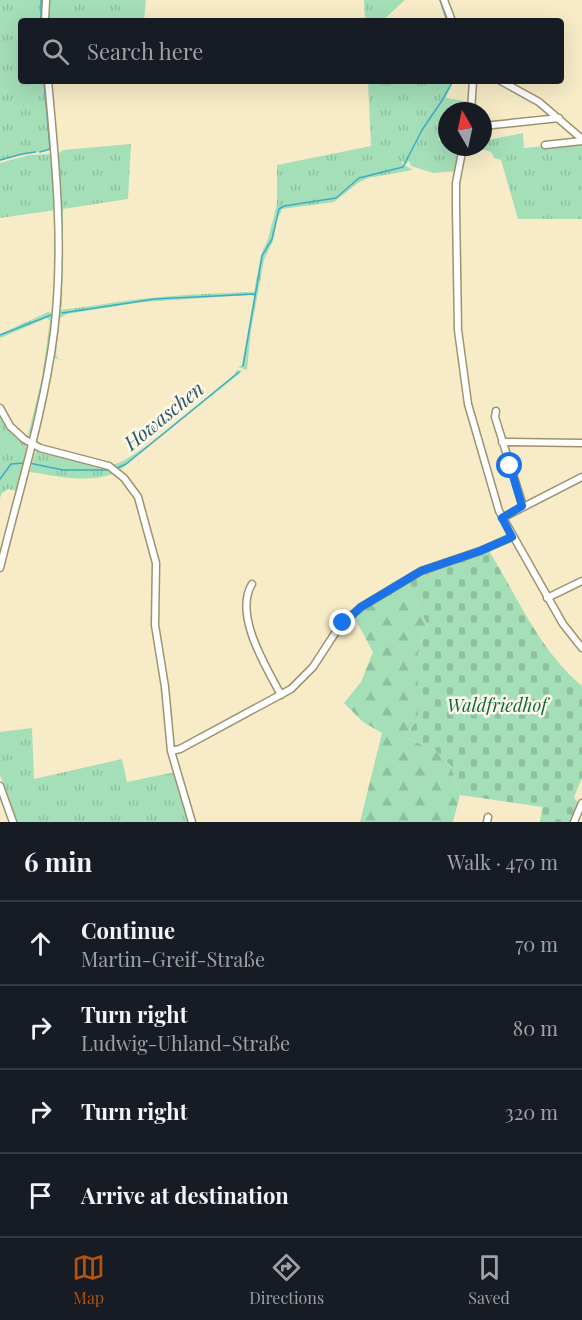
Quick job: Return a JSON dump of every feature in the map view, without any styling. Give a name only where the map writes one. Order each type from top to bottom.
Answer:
[{"type":"street","points":[[45,18],[46,0]]},
{"type":"street","points":[[444,0],[451,18]]},
{"type":"street","points":[[0,568],[26,470],[51,352],[59,273],[58,206],[48,84]]},
{"type":"street","points":[[472,102],[473,84]]},
{"type":"street","points":[[507,84],[527,94],[559,118],[582,140]]},
{"type":"street","points":[[492,125],[559,118]]},
{"type":"street","points":[[545,145],[582,140]]},
{"type":"street","points":[[461,156],[456,183],[459,348],[471,416],[493,496],[502,518],[563,624],[582,648]]},
{"type":"street","points":[[0,408],[15,432],[32,444],[113,469],[130,484],[138,497],[155,557],[155,625],[165,687],[171,751],[192,822]]},
{"type":"street","points":[[496,411],[495,417],[522,506]]},
{"type":"street","points":[[502,442],[582,443]]},
{"type":"street","points":[[502,518],[582,477]]},
{"type":"street","points":[[171,751],[281,695],[303,678],[339,627],[361,607],[421,571],[480,551],[512,537]]},
{"type":"street","points":[[548,598],[582,581]]},
{"type":"street","points":[[252,584],[249,589],[248,604],[252,633],[258,652],[281,695]]},
{"type":"street","points":[[0,786],[14,822]]},
{"type":"street","points":[[574,822],[582,803]]},
{"type":"green space","points":[[0,0],[43,0],[42,18],[18,18],[18,84],[46,84],[51,150],[0,161]]},
{"type":"green space","points":[[48,0],[146,0],[144,18],[48,18]]},
{"type":"green space","points":[[364,0],[405,0],[385,18],[365,18]]},
{"type":"green space","points":[[368,84],[452,84],[446,98],[470,102],[438,102],[438,156],[460,156],[457,171],[433,173],[411,166],[409,161],[406,164],[403,162],[401,163],[413,170],[368,178],[334,202],[282,209],[277,220],[273,241],[264,260],[251,330],[247,370],[238,367],[242,365],[254,296],[250,295],[143,302],[67,314],[60,318],[56,353],[57,358],[64,360],[52,358],[59,310],[163,297],[254,292],[261,255],[268,239],[277,204],[277,165],[371,146]]},
{"type":"green space","points":[[523,133],[524,148],[582,142],[582,219],[518,219],[501,160],[494,158],[492,154],[492,139]]},
{"type":"green space","points":[[131,144],[128,199],[63,209],[62,307],[60,306],[62,233],[58,154],[63,150]]},
{"type":"green space","points":[[51,154],[56,210],[0,218],[0,163],[29,155]]},
{"type":"green space","points":[[48,312],[53,313],[53,317],[42,385],[31,432],[26,438],[21,435],[28,435],[42,378],[50,321],[47,318],[0,338],[0,334]]},
{"type":"green space","points":[[239,370],[242,371],[120,470],[112,465],[155,440]]},
{"type":"green space","points":[[0,411],[18,437],[26,444],[26,449],[17,491],[8,489],[2,493],[0,498]]},
{"type":"green space","points":[[38,451],[107,467],[115,473],[84,479],[30,472],[35,453]]},
{"type":"green space","name":"Waldfriedhof","points":[[488,549],[541,639],[553,656],[582,686],[582,778],[574,797],[578,803],[570,822],[540,822],[542,807],[460,795],[451,766],[436,751],[405,737],[418,718],[418,655],[422,634],[428,626],[406,581],[417,574]]},
{"type":"green space","points":[[406,581],[428,626],[422,634],[418,655],[418,718],[405,737],[436,751],[451,766],[460,795],[453,822],[360,822],[382,733],[363,722],[344,703],[361,682],[373,652],[353,615]]},
{"type":"green space","points":[[32,728],[34,779],[122,759],[127,782],[175,772],[191,822],[17,822],[0,775],[0,732]]},
{"type":"waterway","points":[[41,0],[41,18]]},
{"type":"waterway","name":"Howaschen","points":[[440,0],[446,18]]},
{"type":"waterway","points":[[40,152],[50,149],[44,84]]},
{"type":"waterway","name":"Howaschen","points":[[243,366],[262,256],[272,239],[279,209],[284,206],[336,198],[359,178],[403,167],[422,130],[451,84]]},
{"type":"waterway","points":[[0,160],[35,152]]},
{"type":"waterway","points":[[62,313],[155,299],[255,294]]},
{"type":"waterway","points":[[0,335],[51,315]]},
{"type":"waterway","name":"Howaschen","points":[[117,468],[126,464],[239,372]]},
{"type":"waterway","name":"Howaschen","points":[[0,479],[11,464],[25,463]]},
{"type":"waterway","name":"Howaschen","points":[[29,463],[63,470],[109,470]]},
{"type":"route","points":[[343,623],[361,607],[405,579],[429,567],[480,551],[512,537],[502,518],[522,506],[510,466]]}]
